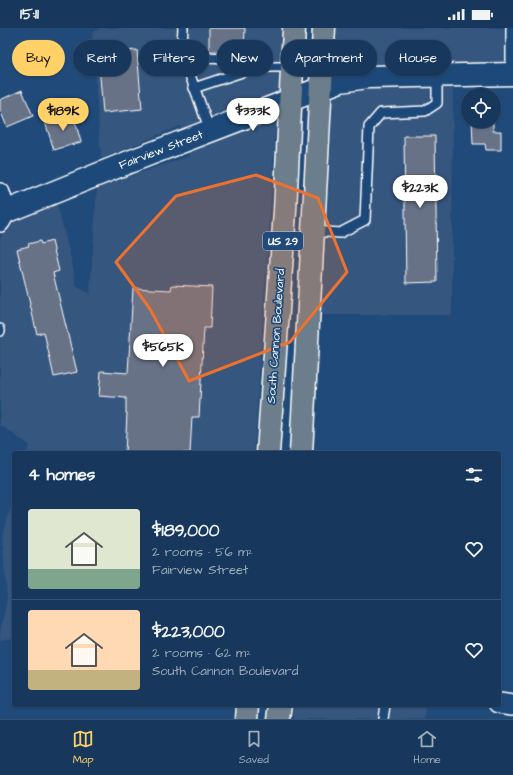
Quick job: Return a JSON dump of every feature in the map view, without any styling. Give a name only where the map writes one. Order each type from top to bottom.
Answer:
[{"type":"main road","name":"South Cannon Boulevard","points":[[293,40],[294,28]]},
{"type":"main road","name":"US 29","points":[[300,451],[324,28]]},
{"type":"main road","name":"South Cannon Boulevard","points":[[268,451],[285,211],[292,76]]},
{"type":"main road","points":[[247,719],[248,707]]},
{"type":"main road","points":[[280,719],[281,707]]},
{"type":"street","name":"Fairview Street","points":[[451,76],[512,74]]},
{"type":"street","name":"Fairview Street","points":[[1,210],[340,81],[368,77],[437,76]]},
{"type":"street","points":[[501,703],[513,705]]},
{"type":"lane","points":[[182,40],[183,28]]},
{"type":"lane","points":[[511,28],[512,74]]},
{"type":"lane","points":[[190,76],[210,131]]},
{"type":"lane","points":[[194,88],[230,76]]},
{"type":"lane","points":[[313,231],[340,233],[365,220],[369,127],[381,113],[425,112],[437,103],[437,76]]},
{"type":"lane","points":[[383,719],[385,707]]},
{"type":"highlighted area","points":[[256,175],[318,198],[347,272],[290,342],[189,381],[150,309],[116,262],[176,196]]},
{"type":"shaded area","points":[[100,28],[281,28],[254,451],[28,451],[29,445],[0,425],[0,238],[8,222],[57,204],[74,271],[76,286],[90,294],[97,187],[190,156],[180,126],[101,159],[95,76],[131,76],[131,40],[92,40],[92,33]]},
{"type":"shaded area","points":[[336,28],[513,28],[513,61],[453,64],[452,315],[321,315],[334,76],[377,76],[377,40],[335,40]]},
{"type":"shaded area","points":[[12,504],[12,638],[0,640],[0,632],[7,599],[2,536]]},
{"type":"shaded area","points":[[294,707],[427,707],[425,719],[294,719]]},
{"type":"building","points":[[209,28],[245,28],[244,40],[217,40],[217,51],[209,51]]},
{"type":"building","points":[[131,50],[137,50],[142,109],[103,113],[100,76],[131,76]]},
{"type":"building","points":[[22,90],[33,116],[7,127],[0,110],[0,100]]},
{"type":"building","points":[[73,114],[81,142],[54,150],[45,122]]},
{"type":"building","points":[[472,128],[493,128],[493,131],[501,131],[501,150],[486,150],[485,144],[473,144]]},
{"type":"building","points":[[404,136],[435,136],[437,282],[406,283]]},
{"type":"building","points":[[40,241],[41,244],[52,241],[59,271],[53,273],[77,372],[54,377],[44,332],[37,334],[17,249]]},
{"type":"building","points":[[172,285],[212,287],[210,328],[204,328],[199,417],[192,417],[190,451],[125,451],[127,413],[126,398],[99,396],[101,371],[128,373],[133,288],[171,290]]}]
